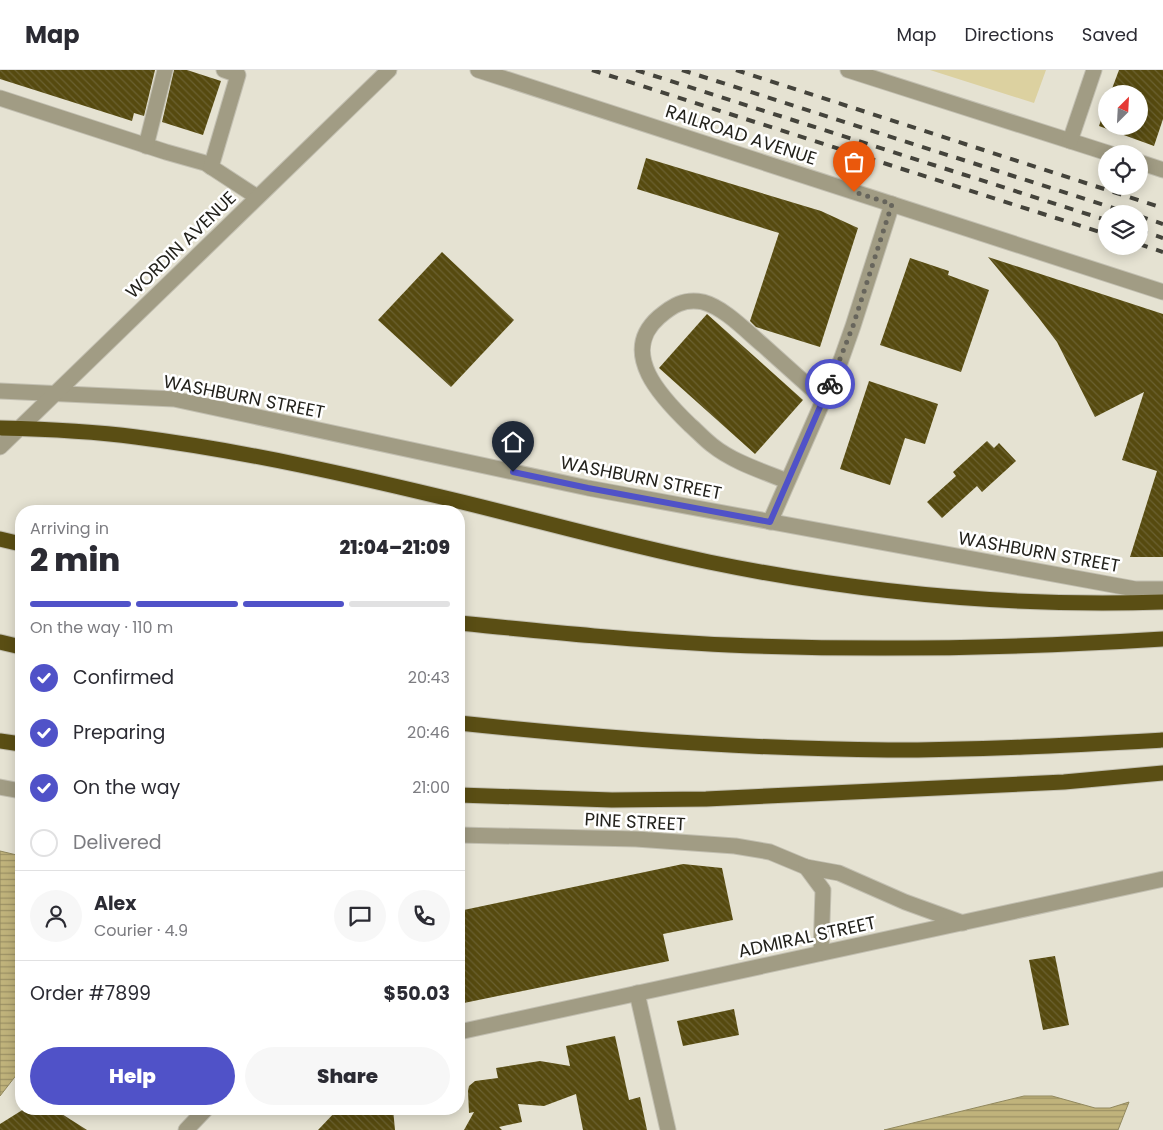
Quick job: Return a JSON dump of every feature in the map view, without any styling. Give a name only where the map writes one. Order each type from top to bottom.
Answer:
[{"type":"highway","points":[[0,428],[138,437],[251,456],[388,484],[707,562],[826,583],[938,596],[1061,603],[1163,602]]},
{"type":"highway","points":[[0,539],[15,543]]},
{"type":"highway","points":[[465,624],[639,640],[811,647],[999,647],[1163,639]]},
{"type":"highway","points":[[0,642],[15,646]]},
{"type":"highway","points":[[465,724],[617,738],[799,748],[888,750],[978,749],[1163,740]]},
{"type":"highway","points":[[0,741],[15,743]]},
{"type":"highway","points":[[465,795],[612,800],[706,799],[1064,782],[1163,774]]},
{"type":"street","points":[[146,146],[166,70]]},
{"type":"street","points":[[211,167],[238,75],[224,70]]},
{"type":"street","name":"WORDIN AVENUE","points":[[0,447],[389,70]]},
{"type":"street","name":"RAILROAD AVENUE","points":[[478,70],[1163,292]]},
{"type":"street","points":[[848,70],[1098,150]]},
{"type":"street","points":[[1070,141],[1094,70]]},
{"type":"street","points":[[0,98],[146,146],[205,163],[257,197]]},
{"type":"street","points":[[1148,165],[1163,170]]},
{"type":"street","points":[[770,522],[853,326],[892,204]]},
{"type":"street","points":[[787,481],[738,461],[712,446],[668,404],[655,387],[645,368],[642,349],[647,332],[654,321],[672,306],[685,301],[703,302],[725,313],[823,399]]},
{"type":"street","name":"WASHBURN STREET","points":[[0,391],[174,399],[588,488],[1135,589],[1163,590]]},
{"type":"street","points":[[0,787],[15,790]]},
{"type":"street","name":"PINE STREET","points":[[465,835],[636,839],[735,846],[770,852],[806,867],[839,873],[905,902],[963,923]]},
{"type":"street","points":[[806,867],[823,890],[821,953]]},
{"type":"street","name":"ADMIRAL STREET","points":[[465,1031],[1163,879]]},
{"type":"street","points":[[637,993],[668,1130]]},
{"type":"street","points":[[187,1129],[200,1115]]},
{"type":"shaded area","points":[[930,70],[1046,70],[1034,103]]},
{"type":"shaded area","points":[[0,851],[15,855],[15,1077],[0,1096]]},
{"type":"shaded area","points":[[1024,1096],[1052,1096],[1095,1108],[1110,1108],[1129,1102],[1118,1130],[884,1130]]},
{"type":"building","points":[[0,70],[155,70],[144,116],[134,113],[132,121],[0,79]]},
{"type":"building","points":[[174,70],[187,70],[221,81],[203,135],[162,122]]},
{"type":"building","points":[[1119,70],[1163,70],[1163,119],[1154,146],[1124,135],[1148,135],[1148,85],[1113,85]]},
{"type":"building","points":[[646,158],[821,211],[858,228],[820,347],[756,327],[750,321],[779,233],[637,189]]},
{"type":"building","points":[[442,252],[514,320],[451,387],[378,320]]},
{"type":"building","points":[[988,257],[1163,314],[1163,557],[1130,557],[1157,471],[1122,460],[1144,392],[1095,417],[1057,342]]},
{"type":"building","points":[[910,258],[949,271],[948,275],[989,290],[961,372],[880,345]]},
{"type":"building","points":[[707,314],[803,400],[755,454],[659,368]]},
{"type":"building","points":[[869,381],[938,404],[925,444],[905,438],[890,485],[840,469]]},
{"type":"building","points":[[987,441],[994,448],[999,443],[1016,461],[982,492],[977,486],[942,518],[927,502],[956,476],[953,472]]},
{"type":"building","points":[[683,864],[722,868],[733,920],[663,934],[669,961],[465,1003],[465,910]]},
{"type":"building","points":[[1055,956],[1069,1025],[1043,1030],[1029,960]]},
{"type":"building","points":[[734,1009],[739,1035],[683,1046],[677,1021]]},
{"type":"building","points":[[615,1036],[629,1100],[640,1097],[647,1130],[583,1130],[576,1094],[544,1106],[518,1104],[522,1122],[499,1127],[502,1130],[464,1130],[474,1112],[469,1113],[468,1091],[469,1086],[475,1081],[498,1078],[496,1068],[540,1061],[570,1066],[566,1046]]},
{"type":"building","points":[[15,1115],[63,1115],[87,1130],[0,1130],[0,1124]]},
{"type":"building","points":[[332,1115],[394,1115],[395,1130],[318,1130]]},
{"type":"railway","points":[[592,70],[1098,231]]},
{"type":"railway","points":[[636,70],[1098,217]]},
{"type":"railway","points":[[682,70],[1104,205]]},
{"type":"railway","points":[[736,70],[1163,208]]},
{"type":"railway","points":[[1148,219],[1163,224]]},
{"type":"railway","points":[[1148,233],[1163,238]]},
{"type":"railway","points":[[1148,247],[1163,252]]},
{"type":"way so far","points":[[830,384],[853,326],[892,204],[854,192]]},
{"type":"route","points":[[513,472],[770,522],[830,384]]}]
